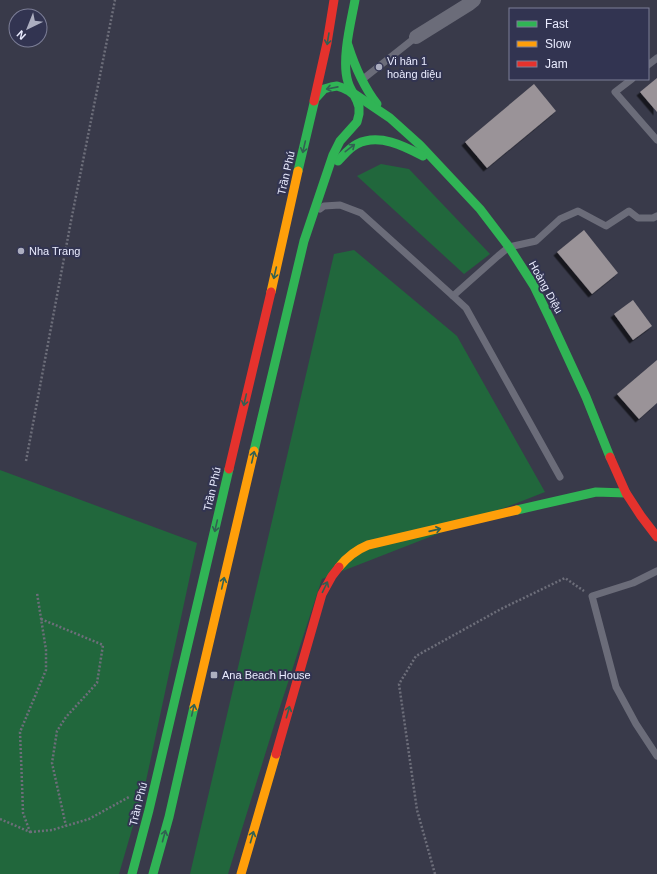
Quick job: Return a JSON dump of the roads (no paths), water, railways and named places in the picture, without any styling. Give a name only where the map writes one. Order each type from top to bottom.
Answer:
[{"type":"main road","name":"Trần Phú","points":[[132,874],[151,802],[284,236],[314,105],[334,0]]},
{"type":"main road","points":[[153,874],[169,817],[304,241],[334,155],[340,142],[357,122],[359,115],[360,107],[347,79],[346,65],[355,0]]},
{"type":"main road","points":[[348,45],[356,71],[361,80],[374,100],[390,118]]},
{"type":"main road","name":"Hoàng Diệu","points":[[314,105],[318,94],[324,89],[339,86],[353,93],[405,130],[480,209],[509,248],[534,286],[583,391],[626,493],[657,537]]},
{"type":"main road","points":[[314,105],[314,116],[317,123]]},
{"type":"main road","points":[[337,133],[345,132],[352,128],[367,126]]},
{"type":"main road","points":[[382,131],[410,145],[443,170]]},
{"type":"main road","points":[[326,178],[344,153],[356,144],[367,140],[394,142],[427,158]]},
{"type":"main road","points":[[241,874],[322,594],[330,578],[338,567],[352,553],[368,545],[596,492],[626,493]]},
{"type":"street","points":[[416,37],[470,1]]},
{"type":"lane","points":[[361,80],[416,37]]},
{"type":"lane","points":[[649,64],[657,58]]},
{"type":"lane","points":[[631,80],[615,92],[657,140]]},
{"type":"lane","points":[[314,212],[324,206],[340,205],[361,213],[466,308],[560,477]]},
{"type":"lane","points":[[454,296],[498,256],[509,248],[536,241],[560,219],[578,211],[606,226],[629,211],[638,218],[653,218],[657,216]]},
{"type":"lane","points":[[657,571],[632,583],[592,596],[616,687],[636,724],[657,756]]},
{"type":"place","name":"Vi hân 1 hoàng diệu","points":[[379,67]]},
{"type":"place","name":"Nha Trang","points":[[21,251]]},
{"type":"place","name":"Ana Beach House","points":[[214,675]]}]
